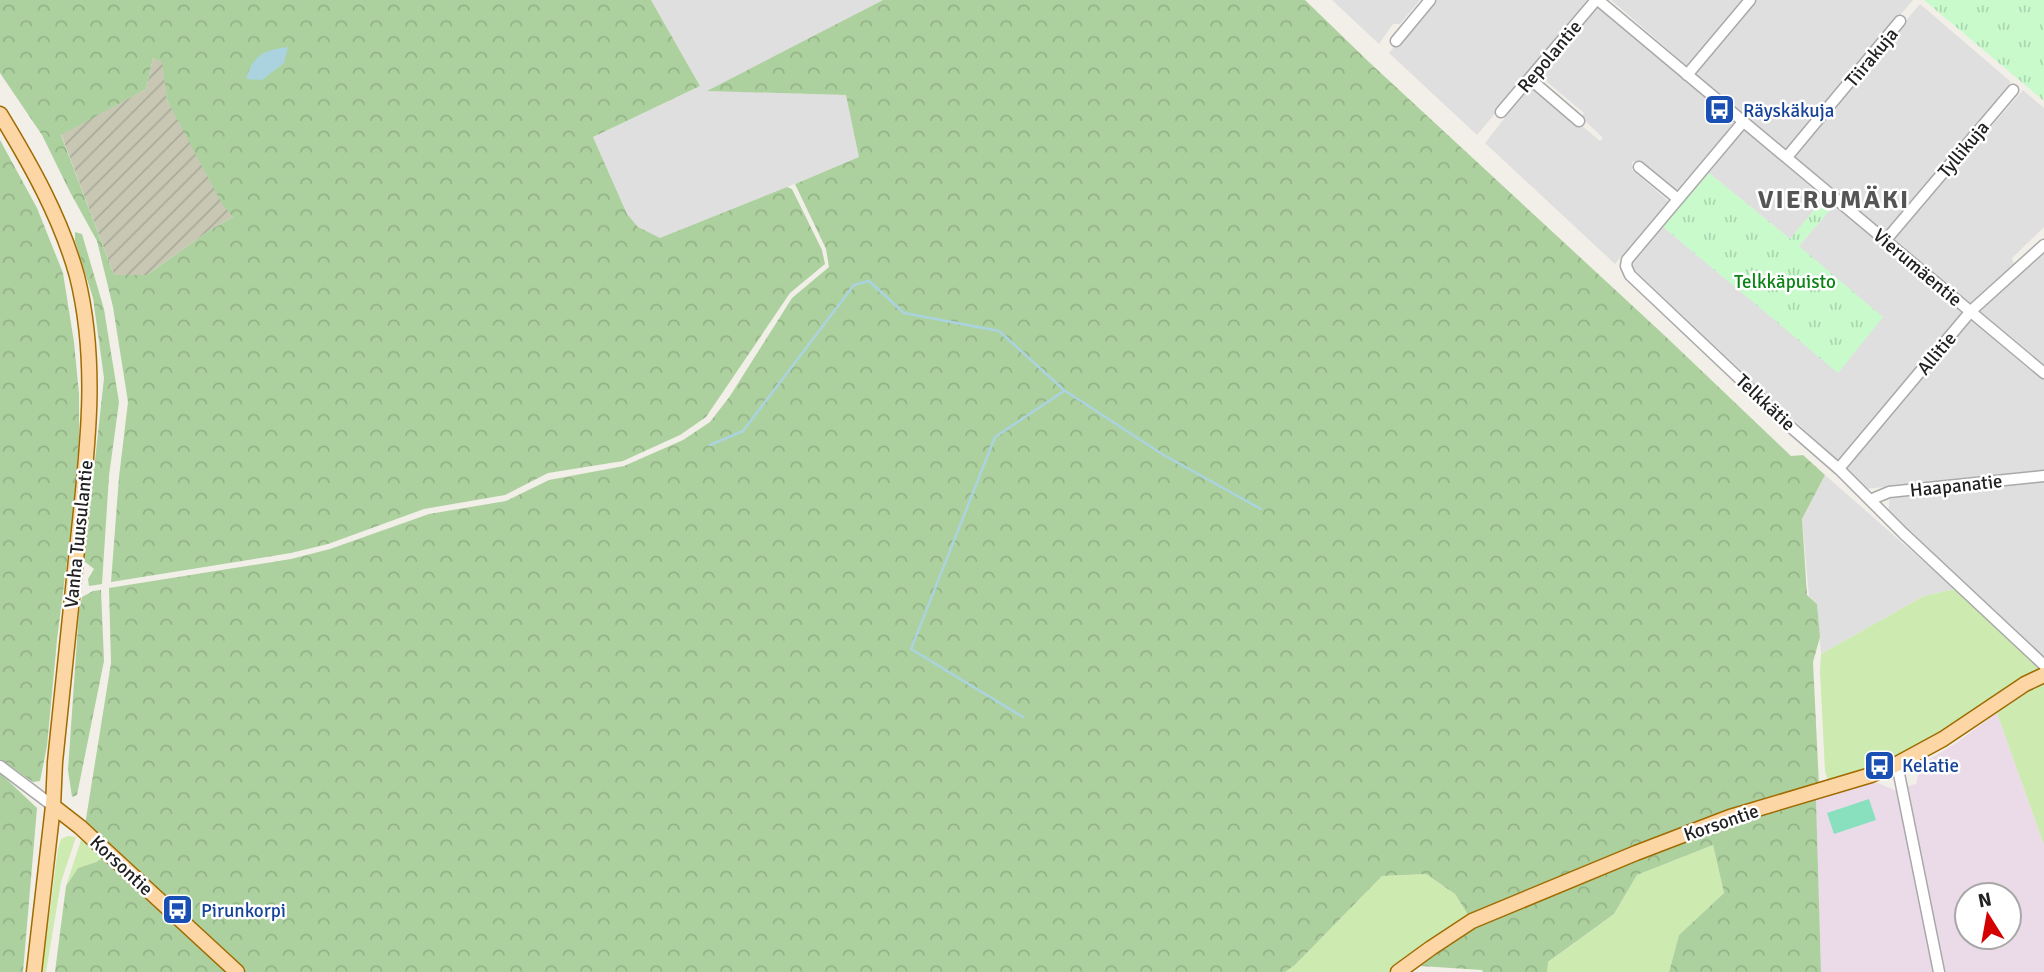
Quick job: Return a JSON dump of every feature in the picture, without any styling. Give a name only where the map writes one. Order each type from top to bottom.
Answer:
[{"type":"main road","name":"Vanha Tuusulantie","points":[[0,114],[32,167],[56,216],[76,276],[89,349],[89,428],[53,806],[34,972]]},
{"type":"main road","name":"Korsontie","points":[[1398,972],[1472,921],[1730,817],[1871,775],[1897,764],[1942,739],[2025,684],[2044,675]]},
{"type":"main road","name":"Korsontie","points":[[53,806],[89,835],[237,972]]},
{"type":"street","points":[[1396,40],[1430,0]]},
{"type":"street","name":"Vierumäentie","points":[[1597,0],[2044,373]]},
{"type":"street","name":"Repolantie","points":[[1502,112],[1597,0]]},
{"type":"street","points":[[1687,75],[1750,0]]},
{"type":"street","name":"Tiirakuja","points":[[1787,157],[1900,21]]},
{"type":"street","points":[[1530,79],[1579,121]]},
{"type":"street","name":"Tyllikuja","points":[[1885,241],[2013,90]]},
{"type":"street","name":"Telkkätie","points":[[1743,122],[1627,260],[1630,275],[2044,665]]},
{"type":"street","points":[[1639,167],[1678,199]]},
{"type":"street","name":"Allitie","points":[[1840,470],[1971,311],[2044,245]]},
{"type":"street","name":"Haapanatie","points":[[1870,500],[1898,491],[2044,476]]},
{"type":"street","points":[[1897,764],[1939,972]]},
{"type":"street","name":"Korsontie","points":[[0,766],[53,806]]},
{"type":"shaded area","points":[[651,0],[883,0],[708,91],[847,95],[860,157],[660,239],[638,227],[627,214],[593,137],[700,86]]},
{"type":"shaded area","points":[[1332,0],[1420,0],[1400,24],[1393,24],[1379,44]]},
{"type":"shaded area","points":[[1434,0],[1590,0],[1477,135],[1389,53]]},
{"type":"shaded area","points":[[1611,0],[1742,0],[1687,66]]},
{"type":"shaded area","points":[[1755,0],[1913,0],[1786,149],[1694,73]]},
{"type":"shaded area","points":[[1598,4],[1734,123],[1676,191],[1637,161],[1632,162],[1632,170],[1668,201],[1615,264],[1485,143],[1532,83],[1600,141],[1603,138],[1581,117],[1584,113],[1540,76]]},
{"type":"shaded area","points":[[1920,4],[2011,82],[1885,234],[1793,155]]},
{"type":"shaded area","points":[[153,58],[163,62],[167,100],[233,217],[147,275],[114,275],[61,134],[146,89]]},
{"type":"shaded area","points":[[2023,90],[2044,108],[2044,227],[2012,258],[2014,264],[1971,305],[1893,239]]},
{"type":"shaded area","points":[[1744,130],[1824,198],[1790,239],[1709,173]]},
{"type":"shaded area","points":[[1834,205],[1965,314],[1839,462],[1629,265],[1662,226],[1838,372],[1799,246]]},
{"type":"shaded area","points":[[2044,254],[2044,364],[1978,310]]},
{"type":"shaded area","points":[[1973,318],[2044,378],[2044,470],[1865,489],[1844,468]]},
{"type":"shaded area","points":[[1825,475],[1955,589],[1924,596],[1821,654],[1817,604],[1809,596],[1802,519]]},
{"type":"shaded area","points":[[2044,481],[2044,660],[1888,513],[1890,496]]},
{"type":"shaded area","points":[[1997,713],[2044,845],[2044,972],[1821,972],[1816,799],[1876,782],[1894,790],[1916,784],[1920,765]]},
{"type":"green space","points":[[0,0],[651,0],[700,86],[593,137],[627,214],[638,227],[660,238],[787,187],[792,189],[822,250],[825,264],[790,293],[706,417],[680,435],[623,461],[548,473],[505,495],[424,509],[328,544],[291,553],[111,582],[128,402],[113,307],[97,241],[42,135],[0,73]],"holes":[[[153,58],[162,62],[167,100],[222,204],[233,217],[147,275],[114,275],[61,135],[146,89]]]},
{"type":"green space","points":[[883,0],[1305,0],[1791,456],[1803,455],[1825,475],[1802,519],[1807,595],[1817,604],[1820,637],[1813,662],[1819,785],[1470,918],[1455,894],[1426,874],[1382,876],[1285,972],[239,972],[85,825],[111,663],[109,588],[291,559],[330,549],[429,514],[506,501],[549,480],[624,466],[683,440],[710,422],[730,396],[792,298],[829,267],[826,249],[795,184],[859,157],[846,95],[707,91]]},
{"type":"green space","points":[[1924,0],[2044,0],[2044,101]]},
{"type":"green space","points":[[0,140],[37,208],[63,273],[79,394],[79,440],[73,513],[47,746],[40,781],[33,782],[0,759]]},
{"type":"green space","name":"Telkkäpuisto","points":[[1709,173],[1790,239],[1824,198],[1834,205],[1799,246],[1883,317],[1838,373],[1662,226]]},
{"type":"green space","points":[[75,232],[82,234],[104,309],[119,402],[109,476],[102,584],[89,586],[88,579],[94,569],[84,561],[104,378],[93,298],[75,241]]},
{"type":"green space","points":[[1955,589],[2038,663],[2040,668],[1913,750],[1878,767],[1828,781],[1825,771],[1821,654],[1924,596]]},
{"type":"green space","points":[[101,590],[104,661],[77,795],[72,797],[68,770],[79,611],[82,597]]},
{"type":"green space","points":[[2044,682],[2044,845],[1997,713]]},
{"type":"green space","points":[[0,773],[37,808],[23,972],[0,972]]},
{"type":"green space","points":[[1816,799],[1821,972],[1669,972],[1679,935],[1724,893],[1713,845],[1637,875],[1614,914],[1548,962],[1547,972],[1483,972],[1420,966],[1452,941],[1493,919],[1728,824],[1775,808]]},
{"type":"green space","points":[[1869,799],[1876,820],[1834,834],[1827,813]]},
{"type":"green space","points":[[76,837],[61,882],[46,972],[42,972],[58,848],[61,839]]},
{"type":"green space","points":[[81,840],[106,855],[96,862],[78,868],[66,886]]},
{"type":"green space","points":[[1713,845],[1724,893],[1679,935],[1669,972],[1547,972],[1547,963],[1614,914],[1637,875]]},
{"type":"green space","points":[[106,855],[235,972],[55,972],[66,886],[78,868],[96,862]]},
{"type":"green space","points":[[1426,874],[1455,894],[1470,918],[1388,972],[1285,972],[1382,876]]},
{"type":"water","points":[[288,47],[284,63],[262,80],[246,79],[252,64],[261,55]]},
{"type":"waterway","points":[[710,445],[743,431],[854,285],[869,281],[904,313],[999,331],[1064,390],[1162,454],[1261,509]]},
{"type":"waterway","points":[[1023,717],[911,649],[995,437],[1064,391]]},
{"type":"place","name":"Räyskäkuja","points":[[1720,110]]},
{"type":"place","name":"Kelatie","points":[[1879,765]]},
{"type":"place","name":"Pirunkorpi","points":[[178,910]]},
{"type":"district","name":"VIERUMÄKI","points":[[1834,199]]}]
